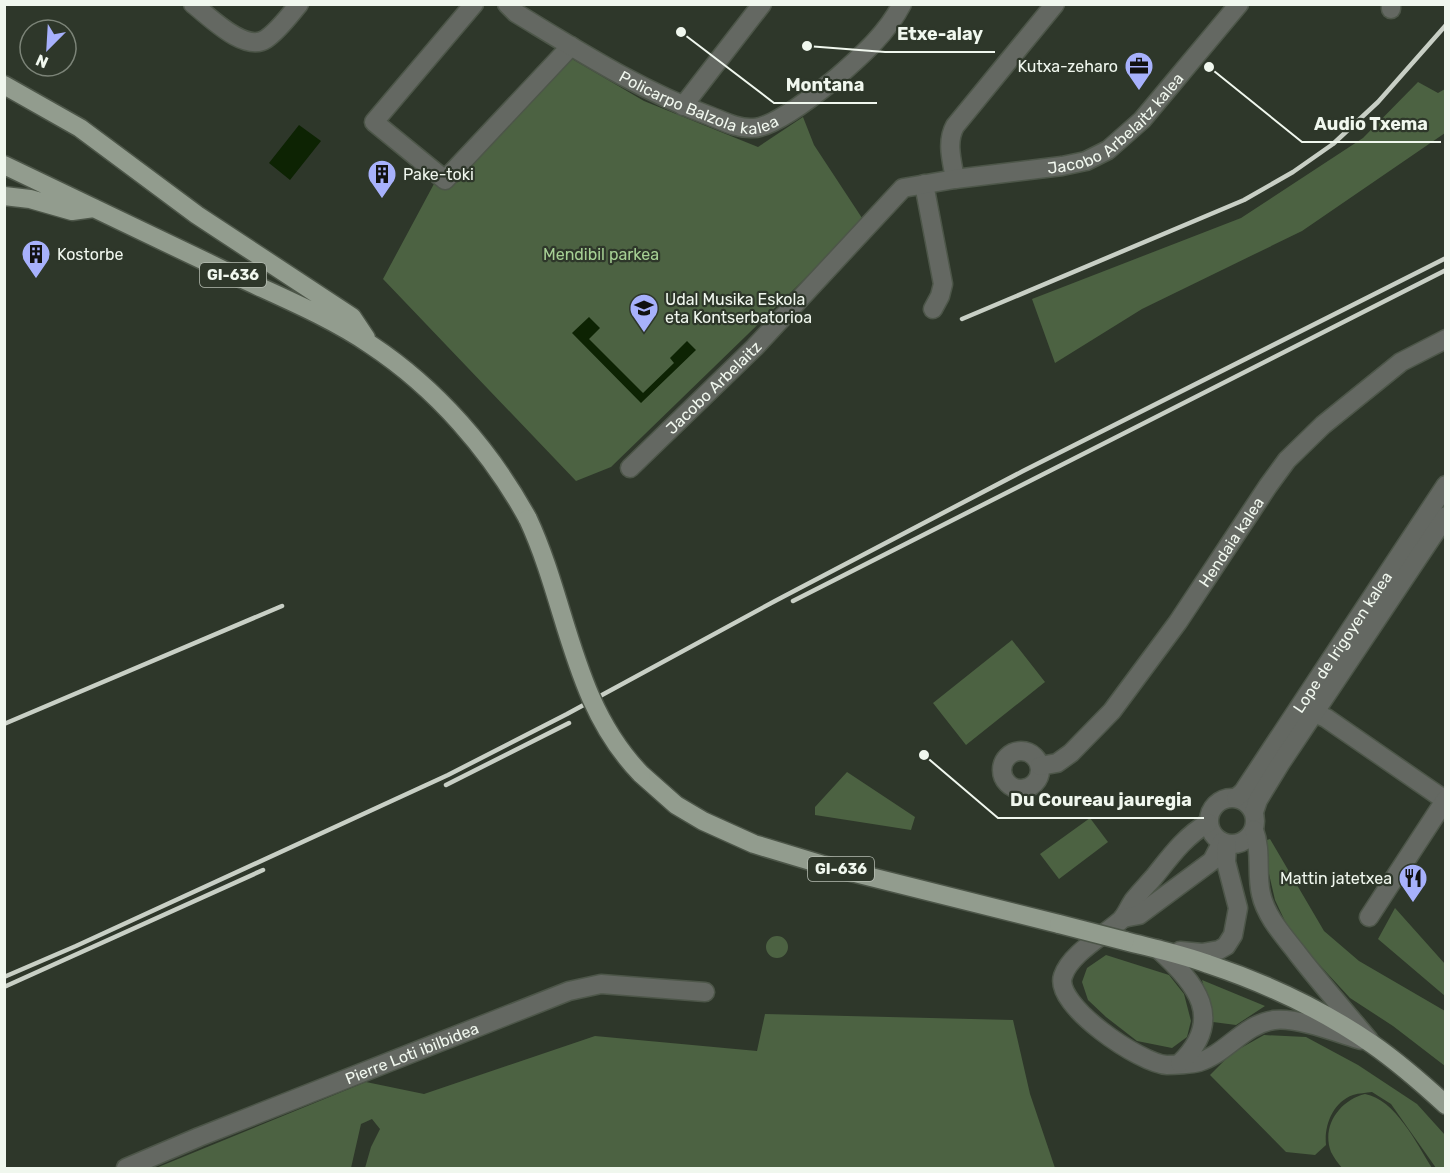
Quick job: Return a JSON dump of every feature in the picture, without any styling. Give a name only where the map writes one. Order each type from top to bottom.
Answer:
[{"type":"main road","points":[[4,85],[80,128],[197,214],[352,317],[370,344]]},
{"type":"main road","name":"GI-636","points":[[4,165],[319,316],[370,344],[411,375],[457,421],[494,464],[528,519],[540,545],[577,662],[596,712],[615,743],[641,774],[676,805],[703,821],[754,844],[827,866],[1208,963],[1269,988],[1316,1011],[1372,1043],[1419,1080],[1446,1105]]},
{"type":"main road","points":[[4,196],[30,199],[72,211],[94,208]]},
{"type":"street","points":[[194,4],[230,33],[247,42],[264,40],[299,4]]},
{"type":"street","points":[[474,4],[374,122],[446,180],[570,46]]},
{"type":"street","name":"Policarpo Balzola kalea","points":[[507,4],[516,13],[651,92],[740,127],[754,128],[764,126],[821,90],[867,51],[897,14],[902,4]]},
{"type":"street","points":[[683,106],[762,4]]},
{"type":"street","points":[[954,179],[949,144],[950,134],[1055,4]]},
{"type":"street","name":"Jacobo Arbelaitz kalea","points":[[954,179],[1062,166],[1086,161],[1108,150],[1142,120],[1239,4]]},
{"type":"street","name":"Jacobo Arbelaitz","points":[[630,468],[755,347],[903,188],[954,179]]},
{"type":"street","points":[[924,184],[943,284],[933,309]]},
{"type":"street","name":"Hendaia kalea","points":[[1040,766],[1057,763],[1071,753],[1112,711],[1178,622],[1287,460],[1323,425],[1401,362],[1446,339]]},
{"type":"street","name":"Lope de Irigoyen kalea","points":[[1236,798],[1243,792],[1446,485]]},
{"type":"street","name":"Lope de Irigoyen kalea","points":[[1254,821],[1258,800],[1446,516]]},
{"type":"street","points":[[1314,713],[1326,718],[1445,799],[1369,917]]},
{"type":"street","points":[[1254,821],[1243,842],[1224,843],[1212,834],[1208,823],[1209,814],[1219,801],[1227,797],[1247,802],[1254,821],[1258,841],[1261,894],[1266,909],[1294,949],[1372,1043]]},
{"type":"street","points":[[1208,823],[1196,830],[1180,845],[1133,901],[1123,918],[1068,964],[1061,979],[1064,992],[1070,1001],[1098,1027],[1134,1053],[1150,1061],[1167,1065],[1198,1062],[1255,1026],[1271,1020],[1287,1019],[1372,1043]]},
{"type":"street","points":[[1123,918],[1138,915],[1212,861],[1224,843]]},
{"type":"street","points":[[1158,949],[1202,952],[1219,950],[1227,946],[1237,921],[1238,908],[1226,862],[1224,843]]},
{"type":"street","points":[[1158,949],[1193,985],[1200,1000],[1203,1017],[1201,1034],[1197,1044],[1180,1063]]},
{"type":"street","name":"Pierre Loti ibilbidea","points":[[126,1168],[569,991],[612,984],[705,992]]},
{"type":"green space","name":"Mendibil parkea","points":[[567,56],[644,101],[758,147],[803,117],[814,145],[862,218],[820,264],[611,467],[576,481],[383,279],[435,182]]},
{"type":"green space","points":[[1418,82],[1438,93],[1445,89],[1445,133],[1302,231],[1142,309],[1055,363],[1032,299],[1241,218],[1363,138]]},
{"type":"green space","points":[[1012,640],[1045,682],[966,745],[933,703]]},
{"type":"green space","points":[[847,772],[915,817],[911,830],[815,815],[815,807]]},
{"type":"green space","points":[[1090,818],[1108,842],[1059,879],[1040,854]]},
{"type":"green space","points":[[1270,839],[1324,931],[1359,961],[1445,1011],[1445,1066],[1393,1026],[1350,998],[1291,934],[1275,900],[1267,865],[1264,841]]},
{"type":"green space","points":[[1395,908],[1445,964],[1445,996],[1378,939]]},
{"type":"green space","points":[[773,936],[781,936],[788,943],[788,951],[781,958],[773,958],[766,951],[766,943]]},
{"type":"green space","points":[[1106,955],[1169,975],[1184,994],[1191,1021],[1187,1037],[1172,1048],[1137,1041],[1088,1000],[1082,982],[1087,968]]},
{"type":"green space","points":[[1202,980],[1265,1006],[1236,1025],[1213,1022]]},
{"type":"green space","points":[[765,1014],[1013,1020],[1030,1094],[1055,1168],[365,1168],[371,1147],[380,1129],[372,1119],[361,1124],[351,1168],[156,1168],[366,1082],[424,1094],[595,1036],[757,1051]]},
{"type":"green space","points":[[1264,1035],[1306,1037],[1358,1065],[1417,1104],[1445,1135],[1445,1168],[1436,1168],[1391,1104],[1372,1092],[1353,1095],[1340,1103],[1328,1122],[1326,1145],[1315,1155],[1286,1152],[1210,1075],[1232,1053]]},
{"type":"green space","points":[[1365,1094],[1386,1104],[1395,1113],[1412,1135],[1432,1168],[1342,1168],[1331,1152],[1329,1133],[1331,1124],[1341,1108],[1356,1097]]},
{"type":"shaded area","points":[[299,125],[321,141],[290,180],[269,163]]},
{"type":"shaded area","points":[[589,317],[600,328],[589,339],[643,393],[674,363],[670,358],[687,341],[696,350],[641,403],[572,333]]},
{"type":"railway","points":[[962,319],[1244,200],[1293,172],[1333,144],[1378,102],[1446,25]]},
{"type":"railway","points":[[4,977],[448,775],[1023,471],[1446,258]]},
{"type":"railway","points":[[793,601],[1446,270]]},
{"type":"railway","points":[[4,724],[282,606]]},
{"type":"railway","points":[[446,785],[569,723]]},
{"type":"railway","points":[[4,987],[263,870]]},
{"type":"place","name":"Montana","points":[[681,32]]},
{"type":"place","name":"Etxe-alay","points":[[807,46]]},
{"type":"place","name":"Audio Txema","points":[[1209,67]]},
{"type":"place","name":"Kutxa-zeharo","points":[[1139,92]]},
{"type":"place","name":"Pake-toki","points":[[382,200]]},
{"type":"place","name":"Kostorbe","points":[[36,280]]},
{"type":"place","name":"Udal Musika Eskola eta Kontserbatorioa","points":[[644,334]]},
{"type":"place","name":"Du Coureau jauregia","points":[[924,755]]},
{"type":"place","name":"Mattin jatetxea","points":[[1413,904]]}]
